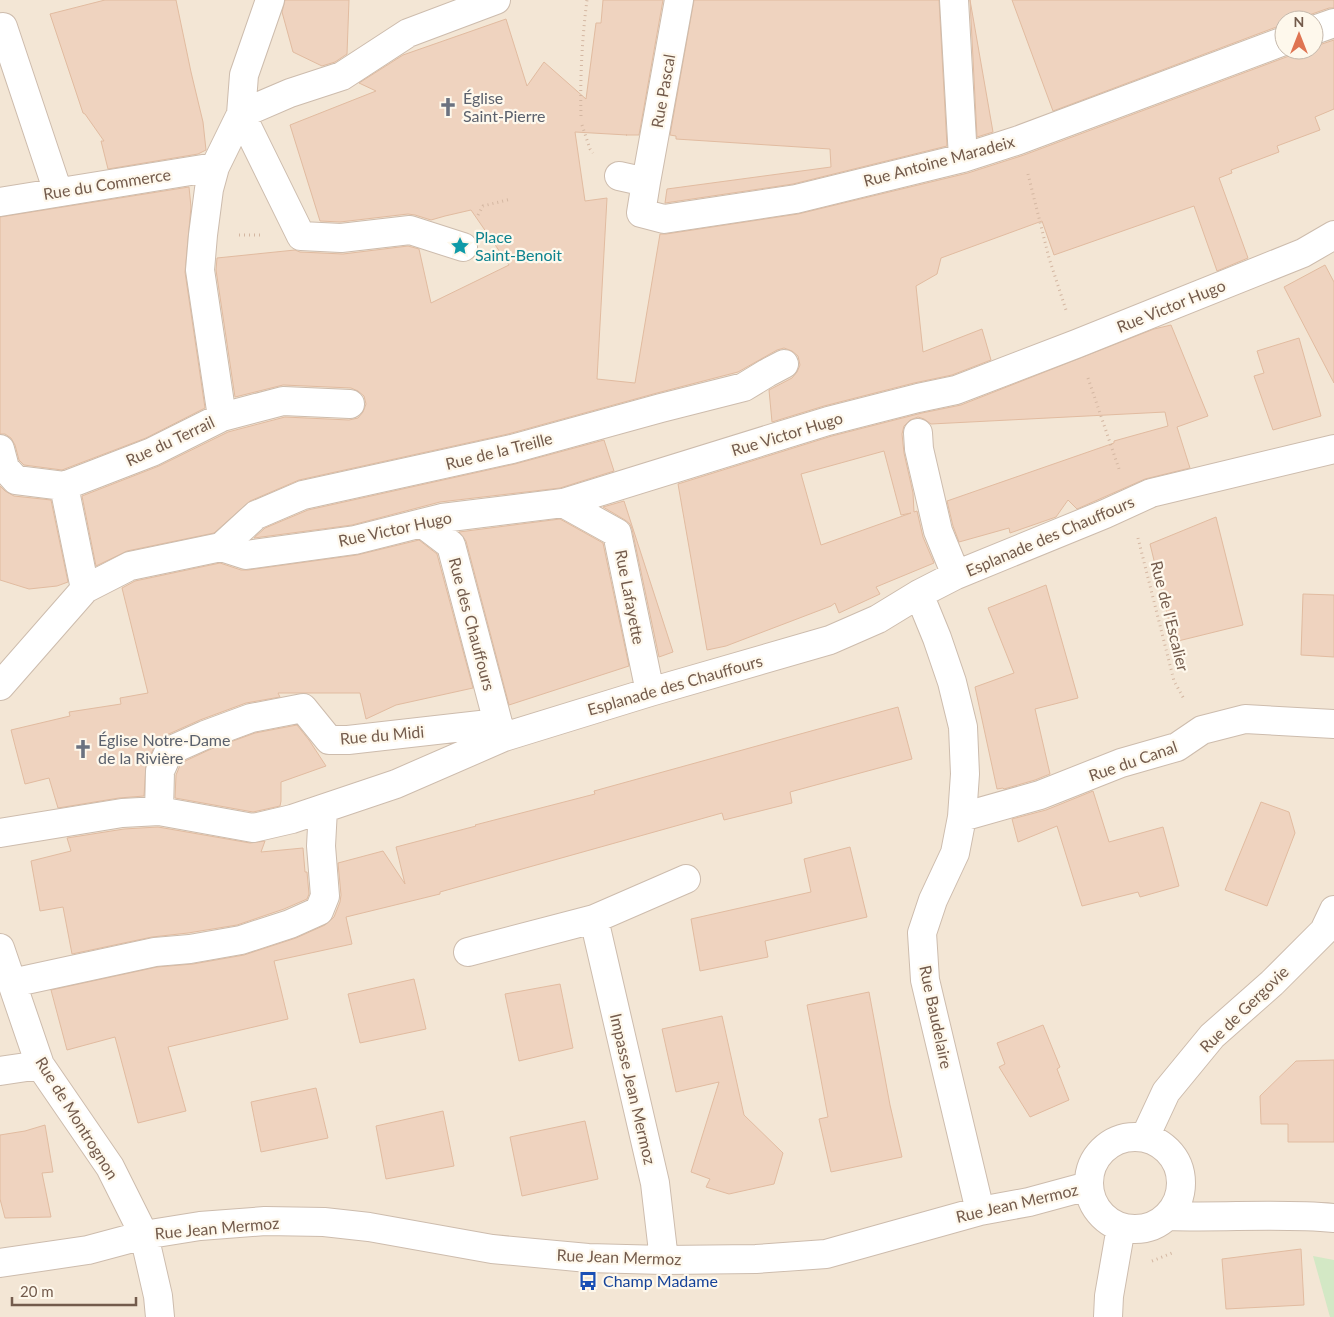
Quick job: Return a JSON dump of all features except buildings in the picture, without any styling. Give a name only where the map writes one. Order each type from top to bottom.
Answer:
[{"type":"street","points":[[241,114],[290,93],[342,76],[408,33],[496,0]]},
{"type":"street","name":"Rue Pascal","points":[[641,213],[679,0]]},
{"type":"street","points":[[954,0],[963,158]]},
{"type":"street","points":[[262,2],[244,75],[241,114],[301,236],[341,238],[410,230],[463,247]]},
{"type":"street","points":[[3,27],[58,192]]},
{"type":"street","name":"Rue Antoine Maradeix","points":[[641,213],[664,219],[796,199],[963,158],[1019,140],[1274,45]]},
{"type":"street","name":"Rue du Terrail","points":[[64,486],[152,452],[222,417],[200,270],[209,189],[215,167],[241,114]]},
{"type":"street","name":"Rue du Commerce","points":[[0,202],[215,167]]},
{"type":"street","points":[[619,176],[646,182]]},
{"type":"street","name":"Rue Victor Hugo","points":[[221,546],[246,556],[355,540],[442,518],[563,503],[828,421],[956,390],[1303,254],[1334,235]]},
{"type":"street","name":"Rue de la Treille","points":[[221,546],[256,515],[302,495],[512,449],[744,387],[784,364]]},
{"type":"street","points":[[222,417],[283,401],[350,404]]},
{"type":"street","points":[[918,433],[938,531],[956,575]]},
{"type":"street","points":[[0,449],[5,468],[16,480],[64,486],[85,589]]},
{"type":"street","name":"Esplanade des Chauffours","points":[[0,833],[122,813],[159,811],[253,828],[292,819],[396,784],[501,730],[650,692],[830,640],[878,619],[918,594],[956,575],[1106,514],[1151,493],[1334,449]]},
{"type":"street","name":"Rue Lafayette","points":[[563,503],[618,533],[650,692]]},
{"type":"street","name":"Rue des Chauffours","points":[[422,523],[451,545],[501,730]]},
{"type":"street","points":[[0,686],[85,589],[130,566],[221,546]]},
{"type":"street","name":"Rue Baudelaire","points":[[918,594],[937,638],[952,682],[963,727],[965,774],[962,817],[955,853],[933,900],[922,933],[925,980],[980,1211]]},
{"type":"street","name":"Rue du Midi","points":[[159,811],[160,771],[169,751],[251,718],[302,708],[329,740],[501,730]]},
{"type":"street","name":"Rue du Canal","points":[[962,817],[1040,795],[1121,763],[1177,747],[1202,730],[1246,719],[1334,724]]},
{"type":"street","points":[[12,983],[155,952],[190,949],[241,940],[319,912],[325,896],[321,846],[323,810]]},
{"type":"street","points":[[468,952],[594,919],[686,879]]},
{"type":"street","name":"Rue de Gergovie","points":[[1145,1138],[1166,1092],[1212,1036],[1272,983],[1324,931],[1334,910]]},
{"type":"street","name":"Impasse Jean Mermoz","points":[[594,919],[655,1183],[664,1260]]},
{"type":"street","name":"Rue de Montrognon","points":[[0,948],[40,1065],[110,1167],[144,1235],[158,1296],[160,1317]]},
{"type":"street","points":[[0,1071],[40,1065]]},
{"type":"street","points":[[1131,1137],[1145,1138],[1158,1142],[1169,1151],[1177,1163],[1181,1176],[1181,1190],[1176,1204],[1168,1216],[1158,1223],[1146,1228],[1133,1229],[1121,1227],[1108,1221],[1098,1211],[1088,1186],[1090,1172],[1095,1159],[1104,1148],[1116,1140],[1131,1137]]},
{"type":"street","name":"Rue Jean Mermoz","points":[[0,1263],[88,1250],[144,1235],[200,1226],[265,1221],[324,1222],[369,1227],[492,1249],[588,1258],[664,1260],[756,1259],[826,1254],[980,1211],[1029,1202],[1088,1186]]},
{"type":"street","points":[[1168,1216],[1306,1216],[1334,1218]]},
{"type":"street","points":[[1108,1317],[1109,1296],[1121,1227]]},
{"type":"path","points":[[581,116],[587,0]]},
{"type":"path","points":[[203,235],[301,236]]},
{"type":"path","name":"Rue de l'Escalier","points":[[1130,503],[1174,681],[1202,730]]},
{"type":"path","points":[[1147,1268],[1152,1261],[1200,1243],[1201,1217]]},
{"type":"shaded area","points":[[0,0],[1334,0],[1334,1317],[0,1317]]},
{"type":"green space","points":[[1313,1256],[1334,1260],[1334,1317],[1330,1317]]},
{"type":"place","name":"Église Saint-Pierre","points":[[448,107]]},
{"type":"place","name":"Place Saint-Benoit","points":[[460,246]]},
{"type":"place","name":"Église Notre-Dame de la Rivière","points":[[83,749]]},
{"type":"place","name":"Champ Madame","points":[[588,1281]]}]
